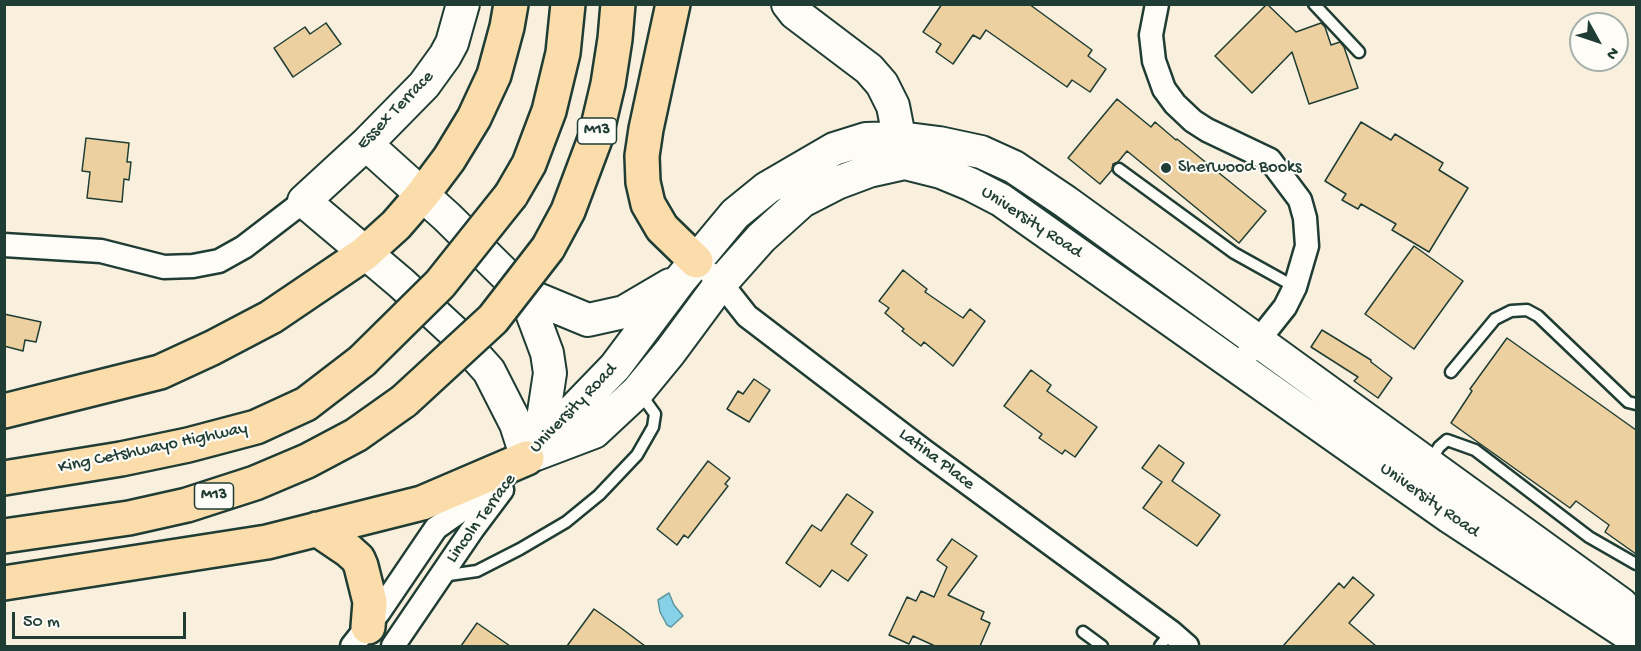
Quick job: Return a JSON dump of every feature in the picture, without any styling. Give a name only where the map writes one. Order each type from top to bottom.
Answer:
[{"type":"highway","points":[[4,411],[159,372],[212,348],[271,317],[364,254],[396,225],[422,195],[474,118],[494,75],[507,27],[510,4]]},
{"type":"highway","name":"King Cetshwayo Highway","points":[[4,478],[121,459],[188,445],[255,427],[306,404],[362,361],[440,284],[511,195],[529,164],[549,111],[563,52],[568,4]]},
{"type":"highway","name":"M13","points":[[4,536],[129,518],[187,505],[255,483],[307,461],[356,435],[404,401],[493,319],[548,248],[568,211],[595,139],[608,84],[618,4]]},
{"type":"highway","points":[[673,4],[646,129],[642,156],[643,182],[648,204],[689,270]]},
{"type":"highway","points":[[4,583],[267,542],[422,503],[527,458]]},
{"type":"highway","points":[[317,529],[358,559],[370,602],[371,640]]},
{"type":"street","name":"Essex Terrace","points":[[304,201],[366,144],[424,85],[452,43],[463,4]]},
{"type":"street","points":[[788,4],[795,13],[869,69],[882,84],[893,106],[902,151]]},
{"type":"street","points":[[1157,4],[1151,35],[1154,61],[1164,89],[1175,104],[1193,121],[1270,160],[1300,200],[1307,246],[1295,287],[1285,307],[1238,366]]},
{"type":"street","name":"University Road","points":[[527,458],[615,367],[735,214],[767,188],[834,149],[866,139],[902,151],[1001,200],[1238,366],[1621,604],[1636,620]]},
{"type":"street","name":"University Road","points":[[527,458],[594,432],[638,390],[670,352],[721,283],[760,238],[802,201],[837,183],[869,171],[902,151],[939,143],[981,152],[1014,167],[1066,202],[1258,341],[1420,477],[1450,517],[1636,639]]},
{"type":"street","points":[[366,144],[525,294],[588,320],[624,312],[689,270]]},
{"type":"street","points":[[4,245],[101,251],[164,267],[193,266],[219,261],[244,247],[304,201],[401,283],[445,324],[489,371],[516,424],[527,458]]},
{"type":"street","name":"Latina Place","points":[[689,270],[721,283],[747,316],[1173,642]]},
{"type":"street","points":[[525,294],[547,353],[550,373],[543,419],[527,458]]},
{"type":"street","name":"Lincoln Terrace","points":[[371,640],[440,576],[527,458]]},
{"type":"street","name":"Lincoln Terrace","points":[[371,640],[436,528],[477,499],[527,458]]},
{"type":"lane","points":[[1314,4],[1359,52]]},
{"type":"lane","points":[[1119,168],[1234,253],[1295,287]]},
{"type":"lane","points":[[1451,372],[1495,319],[1511,311],[1527,310],[1538,316],[1628,402],[1636,404]]},
{"type":"lane","points":[[440,576],[477,571],[566,522],[599,495],[637,455],[652,427],[655,414],[638,390]]},
{"type":"lane","points":[[1420,477],[1439,447],[1447,440],[1476,450],[1589,537],[1636,564]]},
{"type":"lane","points":[[1083,632],[1102,646]]},
{"type":"water","points":[[669,593],[674,605],[683,616],[671,627],[667,625],[660,612],[658,600]]},
{"type":"building","points":[[942,4],[1029,4],[1092,50],[1088,56],[1106,69],[1090,92],[1072,80],[1067,87],[986,30],[980,39],[973,35],[953,64],[936,52],[941,44],[923,32]]},
{"type":"building","points":[[1267,4],[1296,32],[1321,23],[1325,27],[1331,45],[1340,42],[1344,47],[1358,88],[1309,104],[1292,52],[1252,93],[1215,56]]},
{"type":"building","points":[[326,23],[341,44],[293,77],[274,48],[305,27],[310,34]]},
{"type":"building","points":[[1117,99],[1151,127],[1155,122],[1266,211],[1239,243],[1127,151],[1118,162],[1113,164],[1112,170],[1100,184],[1068,158]]},
{"type":"building","points":[[1361,122],[1391,140],[1395,134],[1443,163],[1439,170],[1468,188],[1429,252],[1392,230],[1396,224],[1361,204],[1358,209],[1342,200],[1346,194],[1325,181]]},
{"type":"building","points":[[86,138],[129,143],[127,162],[131,162],[129,180],[124,179],[122,202],[87,198],[90,172],[82,171]]},
{"type":"building","points":[[1414,246],[1463,281],[1414,349],[1365,314]]},
{"type":"building","points":[[903,270],[927,289],[925,292],[963,318],[970,309],[985,321],[953,366],[924,342],[921,346],[885,313],[889,308],[879,301]]},
{"type":"building","points":[[4,314],[41,322],[36,342],[25,340],[23,351],[4,346]]},
{"type":"building","points":[[1322,330],[1371,360],[1392,378],[1378,398],[1354,381],[1358,377],[1311,347]]},
{"type":"building","points":[[1507,338],[1636,430],[1636,554],[1605,532],[1609,525],[1576,501],[1570,508],[1451,423],[1472,391],[1470,389]]},
{"type":"building","points":[[1031,370],[1051,385],[1047,391],[1097,427],[1075,457],[1065,450],[1062,454],[1039,438],[1042,434],[1004,406]]},
{"type":"building","points":[[754,379],[770,390],[749,422],[727,409],[738,391],[743,394]]},
{"type":"building","points":[[1159,445],[1184,463],[1172,481],[1220,515],[1197,546],[1143,508],[1162,482],[1142,468]]},
{"type":"building","points":[[708,461],[730,478],[725,484],[728,486],[688,538],[684,535],[677,545],[657,529]]},
{"type":"building","points":[[847,494],[873,512],[851,544],[867,555],[848,581],[832,570],[820,587],[786,563],[812,525],[821,531]]},
{"type":"building","points":[[952,539],[977,556],[948,595],[984,612],[981,619],[990,623],[980,646],[935,646],[913,636],[909,644],[889,635],[907,597],[916,601],[921,591],[934,597],[947,567],[937,560]]},
{"type":"building","points":[[1353,577],[1374,595],[1349,623],[1376,646],[1283,646],[1339,583],[1344,588]]},
{"type":"building","points":[[594,609],[621,628],[645,646],[567,646]]},
{"type":"building","points":[[477,623],[510,646],[461,646]]},
{"type":"place","name":"Sherwood Books","points":[[1166,168]]}]
